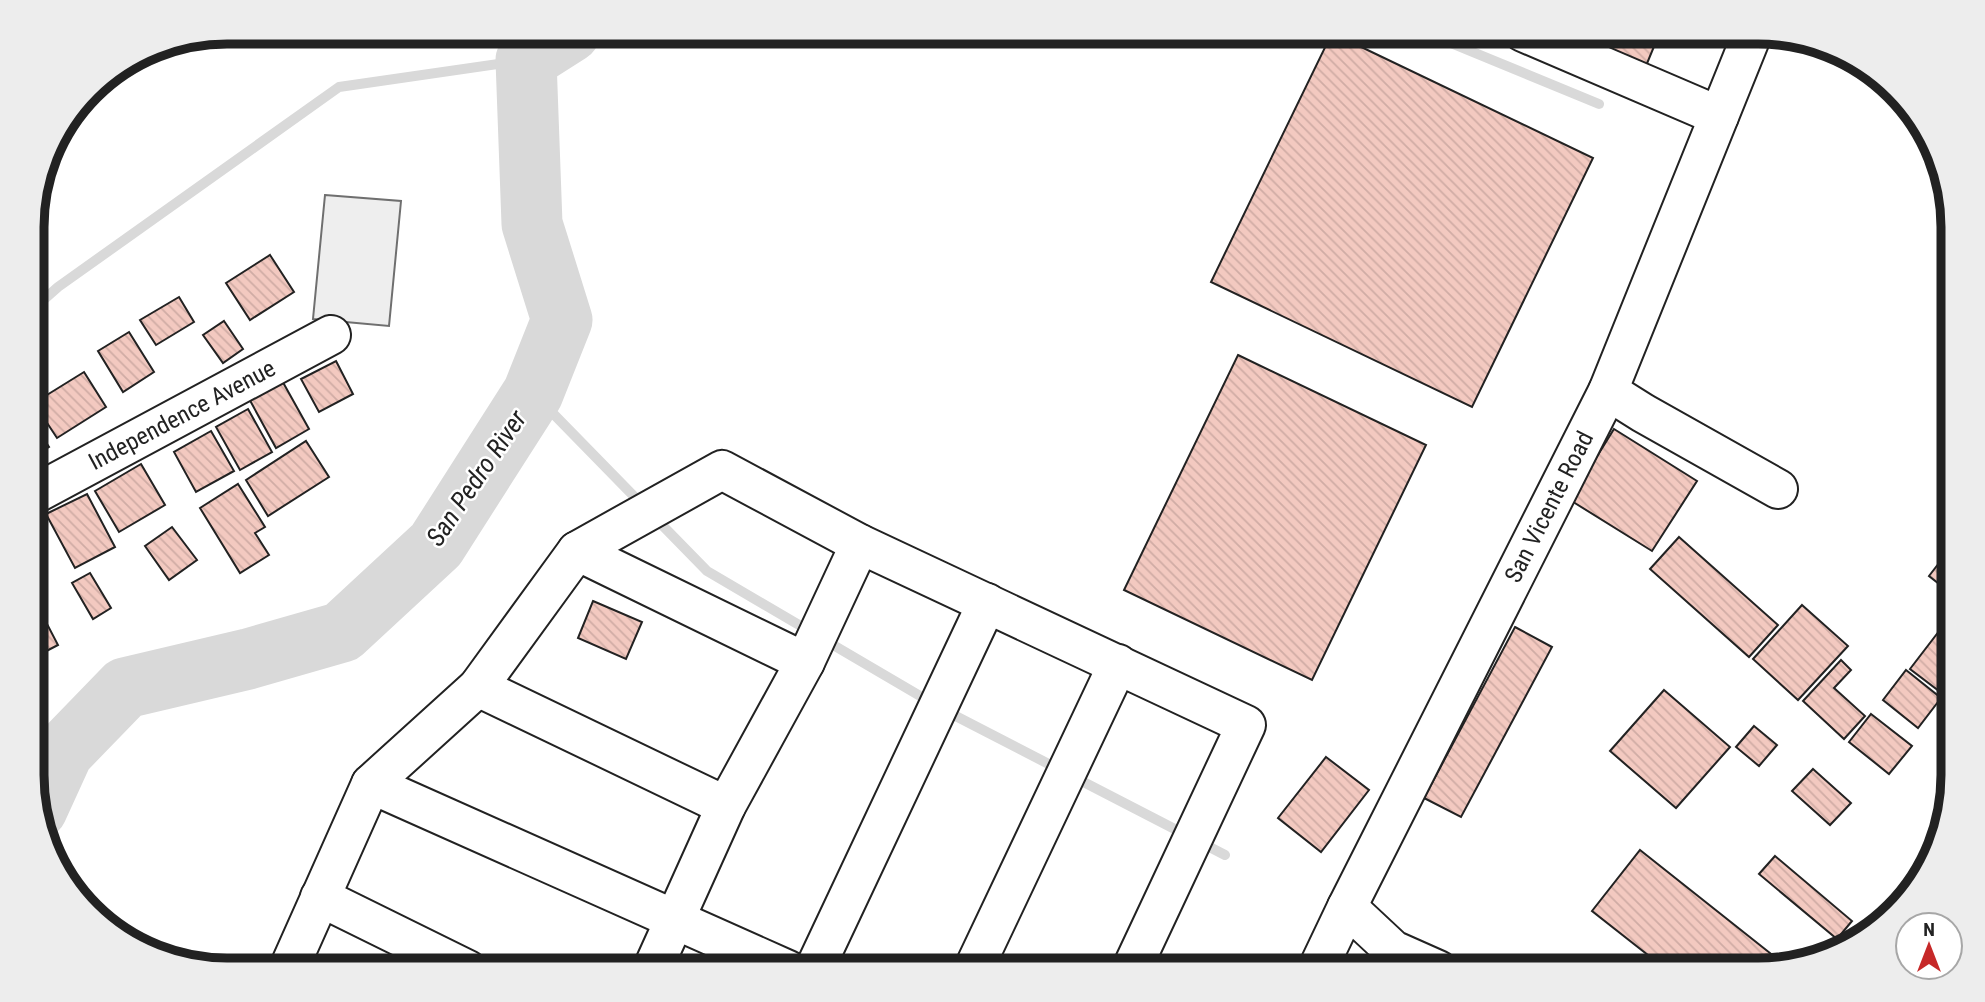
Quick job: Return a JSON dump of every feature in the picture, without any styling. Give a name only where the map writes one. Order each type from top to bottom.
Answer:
[{"type":"street","points":[[1551,44],[1719,116]]},
{"type":"street","name":"San Vicente Road","points":[[1323,958],[1608,391],[1749,44]]},
{"type":"street","name":"Independence Avenue","points":[[44,489],[331,335]]},
{"type":"street","points":[[1608,391],[1777,489]]},
{"type":"street","points":[[294,958],[371,784],[478,687],[577,551],[722,470],[860,544],[1246,725],[1137,958]]},
{"type":"street","points":[[658,958],[726,806],[805,662],[860,544]]},
{"type":"street","points":[[577,551],[805,662]]},
{"type":"street","points":[[820,958],[987,603]]},
{"type":"street","points":[[980,958],[1118,664]]},
{"type":"street","points":[[478,687],[726,806]]},
{"type":"street","points":[[371,784],[761,958]]},
{"type":"street","points":[[1347,907],[1387,958]]},
{"type":"street","points":[[315,908],[392,958]]},
{"type":"street","points":[[315,908],[438,958]]},
{"type":"shaded area","points":[[325,195],[401,201],[389,326],[313,319]]},
{"type":"building","points":[[1327,44],[1355,44],[1593,158],[1472,407],[1211,282]]},
{"type":"building","points":[[1583,44],[1655,44],[1641,78]]},
{"type":"building","points":[[270,255],[294,292],[250,320],[226,283]]},
{"type":"building","points":[[179,297],[194,322],[156,345],[140,320]]},
{"type":"building","points":[[224,321],[243,349],[223,363],[203,335]]},
{"type":"building","points":[[129,332],[154,372],[123,392],[98,351]]},
{"type":"building","points":[[1238,355],[1426,445],[1312,680],[1124,590]]},
{"type":"building","points":[[336,361],[353,394],[319,412],[301,379]]},
{"type":"building","points":[[84,372],[106,407],[57,438],[44,418],[44,397]]},
{"type":"building","points":[[280,377],[309,429],[276,448],[247,395]]},
{"type":"building","points":[[248,409],[272,452],[240,470],[216,427]]},
{"type":"building","points":[[1614,429],[1697,481],[1652,551],[1570,500]]},
{"type":"building","points":[[211,431],[234,471],[196,492],[174,452]]},
{"type":"building","points":[[306,441],[329,477],[268,516],[246,480]]},
{"type":"building","points":[[141,464],[165,505],[119,532],[95,491]]},
{"type":"building","points":[[238,484],[265,527],[255,533],[269,555],[240,573],[200,508]]},
{"type":"building","points":[[87,494],[115,547],[75,568],[46,514]]},
{"type":"building","points":[[172,527],[197,560],[169,580],[145,546]]},
{"type":"building","points":[[1679,537],[1778,625],[1749,657],[1650,569]]},
{"type":"building","points":[[1941,560],[1941,586],[1929,576]]},
{"type":"building","points":[[90,573],[111,608],[93,619],[72,583]]},
{"type":"building","points":[[593,601],[642,622],[626,659],[578,638]]},
{"type":"building","points":[[1802,605],[1848,646],[1798,700],[1753,659]]},
{"type":"building","points":[[44,618],[58,645],[44,652]]},
{"type":"building","points":[[1515,627],[1552,647],[1461,817],[1424,798]]},
{"type":"building","points":[[1941,629],[1939,691],[1910,669]]},
{"type":"building","points":[[1841,660],[1851,670],[1834,688],[1865,716],[1844,739],[1803,701]]},
{"type":"building","points":[[1906,670],[1941,698],[1918,728],[1883,700]]},
{"type":"building","points":[[1664,690],[1730,747],[1676,808],[1610,751]]},
{"type":"building","points":[[1871,714],[1912,746],[1889,774],[1849,742]]},
{"type":"building","points":[[1754,726],[1777,745],[1759,766],[1736,747]]},
{"type":"building","points":[[1326,757],[1369,790],[1321,852],[1278,818]]},
{"type":"building","points":[[1813,769],[1851,803],[1830,825],[1792,791]]},
{"type":"building","points":[[1640,850],[1775,957],[1652,958],[1592,911]]},
{"type":"building","points":[[1775,856],[1852,921],[1837,939],[1759,874]]},
{"type":"waterway","name":"San Pedro River","points":[[45,792],[63,752],[125,688],[248,659],[342,632],[436,545],[533,393],[562,320],[532,224],[526,60],[551,44]]},
{"type":"waterway","points":[[1453,44],[1599,104]]},
{"type":"waterway","points":[[44,299],[339,87],[526,60]]},
{"type":"waterway","points":[[533,393],[707,571],[944,710],[1225,855]]}]
